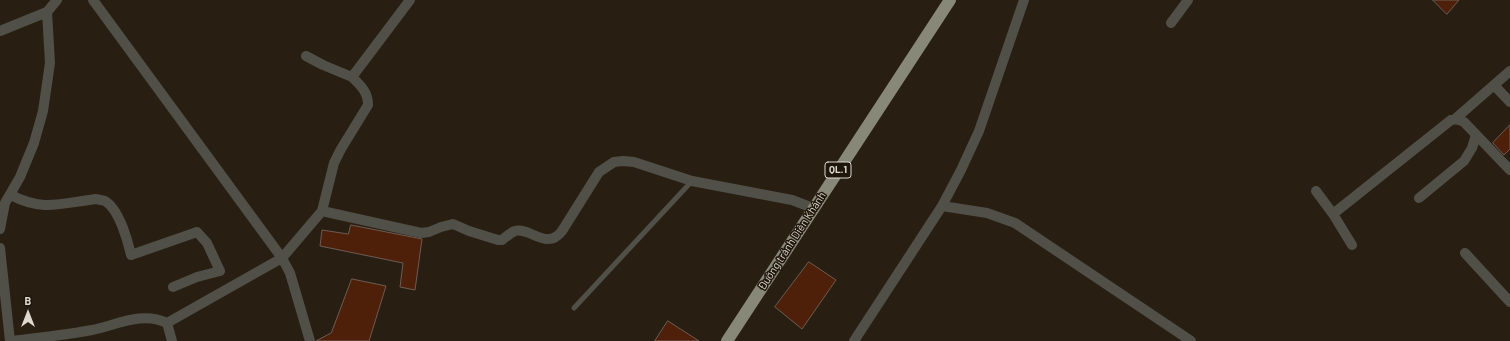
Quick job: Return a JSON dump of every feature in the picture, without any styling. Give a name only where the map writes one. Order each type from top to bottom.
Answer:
[{"type":"highway","name":"Đường tránh Diên Khánh","points":[[727,341],[950,0]]},
{"type":"street","points":[[0,31],[47,12],[57,0]]},
{"type":"street","points":[[352,77],[410,0]]},
{"type":"street","points":[[854,341],[942,206],[961,170],[978,131],[1024,0]]},
{"type":"street","points":[[1171,23],[1188,0]]},
{"type":"street","points":[[95,1],[282,258],[290,273],[310,341]]},
{"type":"street","points":[[0,229],[5,203],[11,196],[34,142],[44,105],[50,63],[47,12]]},
{"type":"street","points":[[167,323],[282,258],[322,211],[334,164],[341,149],[368,105],[368,97],[366,92],[352,77],[306,56]]},
{"type":"street","points":[[1333,214],[1451,120],[1455,119],[1510,71]]},
{"type":"street","points":[[1494,85],[1510,102]]},
{"type":"street","points":[[1455,119],[1464,122],[1510,170]]},
{"type":"street","points":[[1418,198],[1464,161],[1472,148],[1476,135]]},
{"type":"street","points":[[322,211],[421,232],[429,232],[453,224],[494,240],[502,240],[509,234],[519,231],[553,239],[558,237],[562,232],[599,172],[614,162],[623,160],[634,162],[692,181],[792,200],[813,208]]},
{"type":"street","points":[[1316,191],[1333,214],[1352,245]]},
{"type":"street","points":[[11,196],[42,206],[96,199],[105,201],[113,209],[122,227],[131,255],[197,232],[206,243],[220,271],[197,277],[173,287]]},
{"type":"street","points":[[942,206],[987,213],[1015,223],[1191,341]]},
{"type":"street","points":[[0,248],[11,341],[94,330],[129,319],[159,319],[167,323],[172,341]]},
{"type":"street","points":[[1465,253],[1510,302]]},
{"type":"lane","points":[[574,308],[692,181]]},
{"type":"building","points":[[1433,0],[1459,0],[1447,14]]},
{"type":"building","points":[[1510,125],[1510,149],[1504,155],[1493,143]]},
{"type":"building","points":[[351,225],[422,239],[415,290],[400,287],[403,263],[320,246],[322,230],[348,234]]},
{"type":"building","points":[[809,262],[836,280],[802,329],[775,307]]},
{"type":"building","points":[[352,279],[386,286],[369,341],[316,341],[331,333]]},
{"type":"building","points":[[668,321],[699,341],[655,341]]}]
